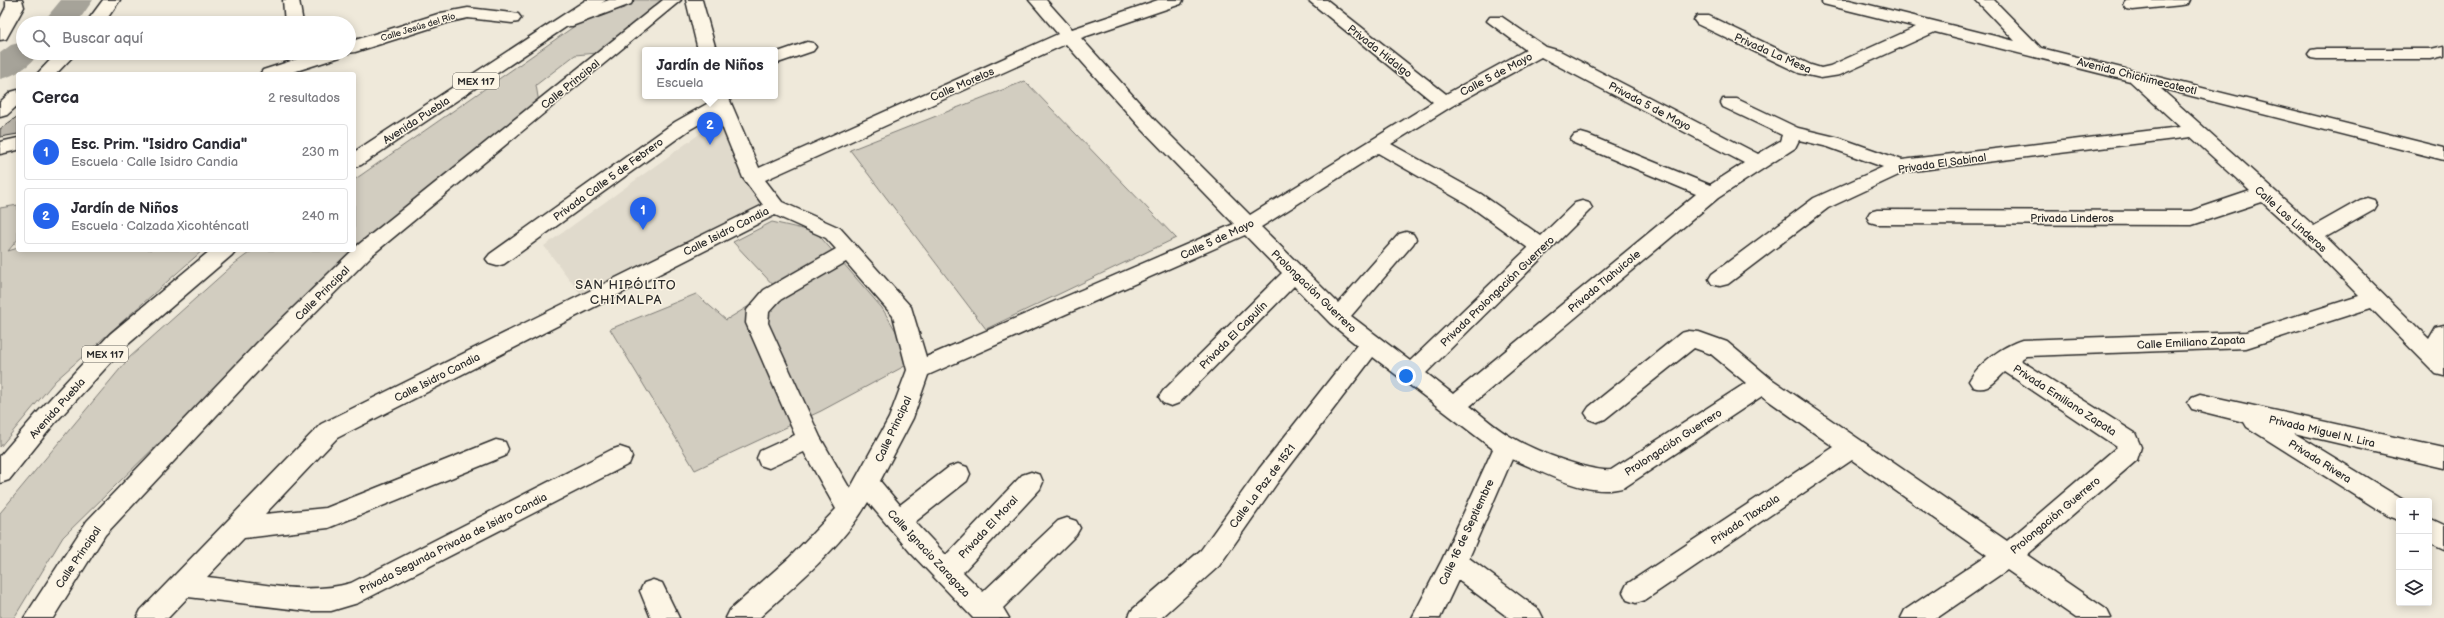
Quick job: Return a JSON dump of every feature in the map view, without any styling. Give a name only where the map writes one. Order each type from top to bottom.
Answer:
[{"type":"street","points":[[0,35],[16,7],[14,0]]},
{"type":"street","points":[[100,16],[112,0]]},
{"type":"street","points":[[291,0],[293,16]]},
{"type":"street","name":"Avenida Puebla","points":[[356,160],[598,0]]},
{"type":"street","points":[[566,22],[625,0]]},
{"type":"street","name":"Calle Principal","points":[[38,618],[96,528],[265,349],[365,250],[673,0]]},
{"type":"street","points":[[694,0],[706,47]]},
{"type":"street","name":"Prolongación Guerrero","points":[[1037,0],[1148,124],[1338,317],[1410,374],[1506,446],[1572,473],[1600,481],[1616,480],[1762,384],[2008,555],[2128,453],[2129,447]]},
{"type":"street","name":"Calle Morelos","points":[[753,178],[1069,36],[1175,0]]},
{"type":"street","name":"Privada Hidalgo","points":[[1316,0],[1444,102]]},
{"type":"street","name":"Avenida Chichimecateotl","points":[[1829,0],[2135,75],[2444,154]]},
{"type":"street","points":[[1876,0],[1887,14]]},
{"type":"street","points":[[1984,0],[2034,50]]},
{"type":"street","points":[[2133,5],[2182,0]]},
{"type":"street","name":"Calle Jesús del Río","points":[[356,46],[447,17],[468,13],[512,18]]},
{"type":"street","name":"Privada La Mesa","points":[[1703,20],[1805,69],[1821,73],[1834,71],[1933,26]]},
{"type":"street","name":"Privada 5 de Mayo","points":[[1496,21],[1540,51],[1554,55],[1759,163]]},
{"type":"street","points":[[778,58],[807,47]]},
{"type":"street","name":"Calle 5 de Mayo","points":[[918,370],[1248,226],[1444,102],[1529,55],[1540,51]]},
{"type":"street","points":[[2317,54],[2431,54],[2444,52]]},
{"type":"street","points":[[48,72],[60,60]]},
{"type":"street","points":[[273,72],[296,60]]},
{"type":"street","name":"Calle Los Linderos","points":[[2135,75],[2263,194],[2312,236],[2438,361]]},
{"type":"street","points":[[0,111],[16,98]]},
{"type":"street","points":[[720,100],[753,178],[775,207],[833,233],[903,312],[918,370]]},
{"type":"street","name":"Privada Calle 5 de Febrero","points":[[497,259],[720,100]]},
{"type":"street","points":[[1730,103],[1792,133],[1833,142],[1901,166]]},
{"type":"street","name":"Privada El Sabinal","points":[[1720,279],[1821,204],[1901,166],[2194,131]]},
{"type":"street","name":"Privada Tlahuicole","points":[[1454,406],[1711,193],[1788,144],[1792,133]]},
{"type":"street","points":[[1581,139],[1711,193]]},
{"type":"street","points":[[0,148],[16,144]]},
{"type":"street","points":[[1378,145],[1474,199],[1542,247]]},
{"type":"street","name":"Privada Linderos","points":[[1877,217],[2192,218],[2263,194]]},
{"type":"street","points":[[2312,236],[2367,205]]},
{"type":"street","name":"Calle Isidro Candia","points":[[151,618],[329,431],[775,207]]},
{"type":"street","name":"Privada Prolongación Guerrero","points":[[1410,374],[1582,208]]},
{"type":"street","points":[[1338,317],[1406,239]]},
{"type":"street","points":[[849,251],[772,295],[758,310],[757,323],[809,440],[850,511]]},
{"type":"street","name":"Avenida Puebla","points":[[0,474],[46,418],[118,340],[223,252]]},
{"type":"street","name":"Privada El Capulín","points":[[1171,397],[1294,272]]},
{"type":"street","name":"Calle Emiliano Zapata","points":[[2003,360],[2022,348],[2246,340],[2376,299]]},
{"type":"street","points":[[2438,361],[2444,333]]},
{"type":"street","points":[[1597,413],[1689,340],[1700,339],[1716,346],[1762,384]]},
{"type":"street","name":"Calle La Paz de 1521","points":[[1142,618],[1210,558],[1268,476],[1371,344]]},
{"type":"street","name":"Privada Emiliano Zapata","points":[[1982,381],[2003,360],[2126,440],[2129,447]]},
{"type":"street","name":"Calle Principal","points":[[740,618],[798,566],[850,511],[867,483],[901,418],[918,370]]},
{"type":"street","name":"Privada Miguel N. Lira","points":[[2200,403],[2444,458]]},
{"type":"street","name":"Privada Rivera","points":[[2241,412],[2396,508]]},
{"type":"street","points":[[769,458],[809,440]]},
{"type":"street","name":"Calle 16 de Septiembre","points":[[1426,618],[1454,562],[1506,446]]},
{"type":"street","name":"Privada Tlaxcala","points":[[1636,592],[1853,447]]},
{"type":"street","points":[[236,528],[328,518],[496,449]]},
{"type":"street","name":"Privada Segunda Privada de Isidro Candia","points":[[183,585],[308,600],[331,600],[358,592],[620,458]]},
{"type":"street","points":[[898,521],[958,474]]},
{"type":"street","name":"Privada El Moral","points":[[946,572],[1031,482]]},
{"type":"street","name":"Calle Ignacio Zaragoza","points":[[867,483],[898,521],[946,572],[989,614]]},
{"type":"street","points":[[989,614],[1067,528]]},
{"type":"street","points":[[2432,531],[2444,538]]},
{"type":"street","points":[[1915,618],[2008,555],[2097,618]]},
{"type":"street","points":[[1454,562],[1529,618]]},
{"type":"street","points":[[653,591],[665,618]]},
{"type":"shaded area","points":[[612,0],[662,0],[597,53],[575,55],[536,85],[539,103],[356,250],[356,179]]},
{"type":"shaded area","points":[[1025,81],[1176,238],[986,329],[850,150]]},
{"type":"shaded area","points":[[723,117],[764,208],[583,297],[544,246]]},
{"type":"shaded area","points":[[16,205],[16,241],[8,251],[16,249],[16,252],[201,252],[55,381],[0,447],[0,208]]},
{"type":"shaded area","points":[[772,222],[816,232],[882,308],[914,361],[821,411],[695,470],[610,329],[696,294],[726,320],[777,289],[733,242]]},
{"type":"shaded area","points":[[250,252],[354,252],[63,537],[14,618],[0,618],[0,513],[130,357],[234,264]]},
{"type":"building","points":[[16,117],[16,134],[0,137],[0,129]]},
{"type":"waterway","points":[[65,16],[77,0]]},
{"type":"waterway","points":[[0,69],[16,57]]},
{"type":"place","name":"Jardín de Niños","points":[[710,145]]},
{"type":"place","name":"Esc. Prim. \"Isidro Candia\"","points":[[643,230]]},
{"type":"district","name":"SAN HIPÓLITO CHIMALPA","points":[[626,292]]}]
